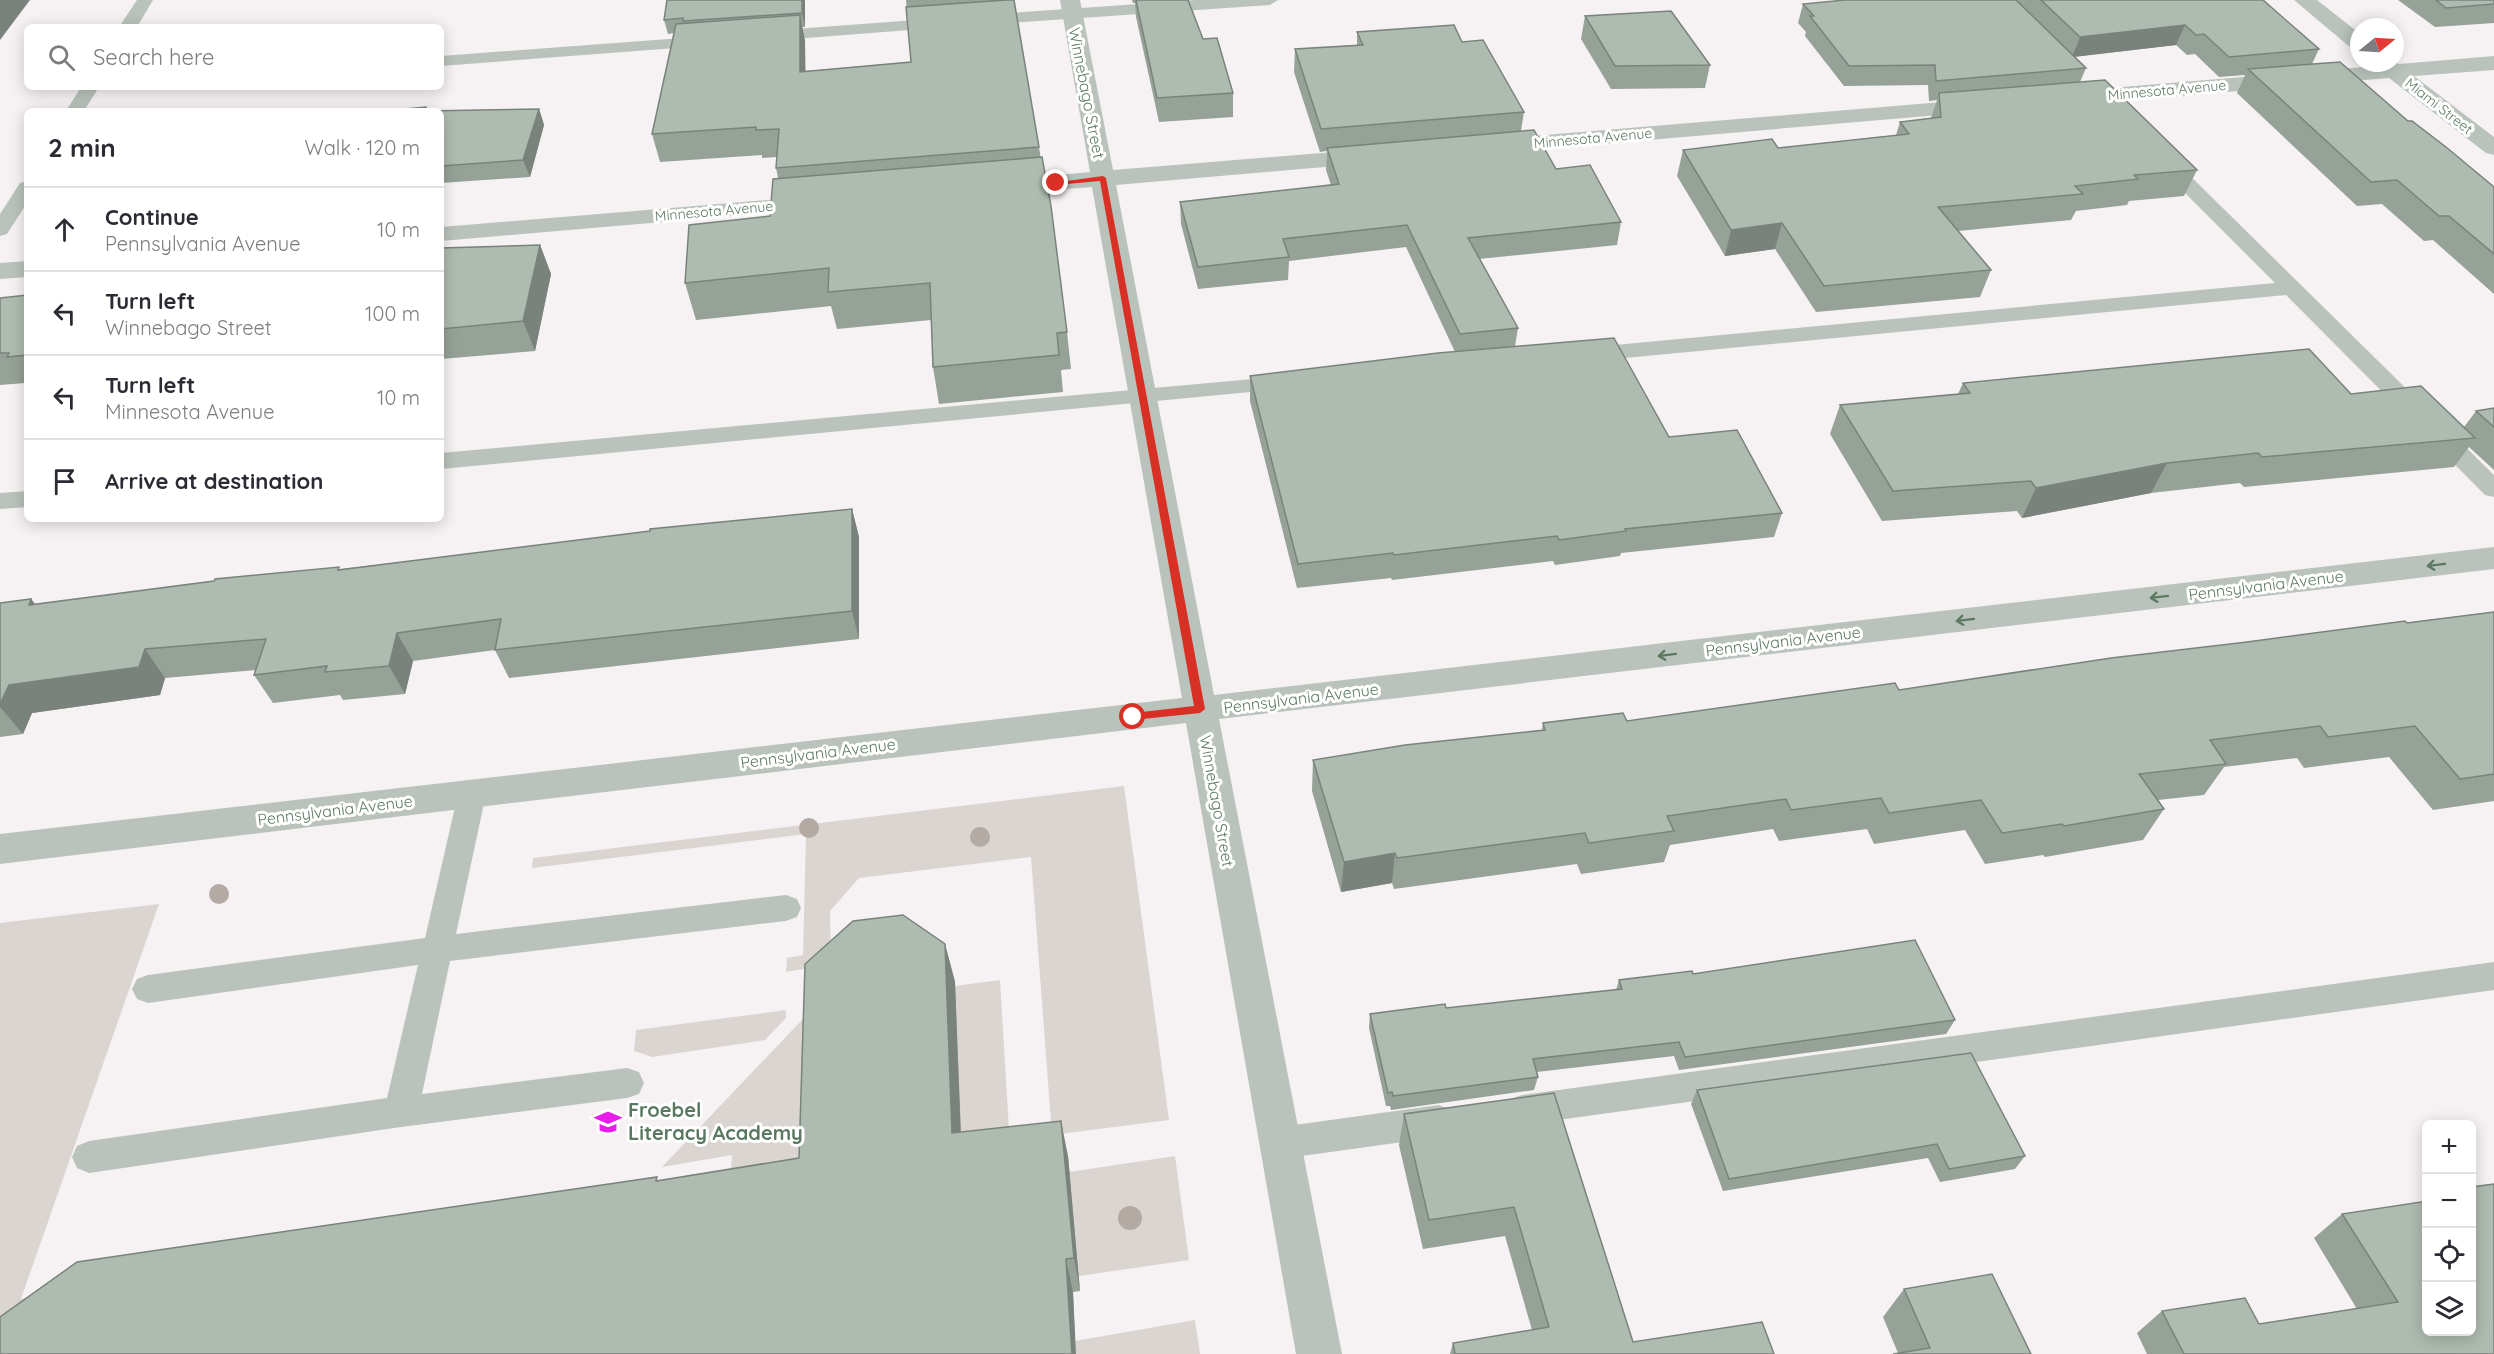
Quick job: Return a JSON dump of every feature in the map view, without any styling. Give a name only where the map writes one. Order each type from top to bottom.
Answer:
[{"type":"street","points":[[2304,0],[2350,36]]},
{"type":"street","name":"Winnebago Street","points":[[1071,7],[1319,1354]]},
{"type":"street","name":"Minnesota Avenue","points":[[2404,66],[2494,63]]},
{"type":"street","name":"Minnesota Avenue","points":[[2052,100],[2091,88],[2350,70]]},
{"type":"street","name":"Miami Street","points":[[2395,72],[2494,148]]},
{"type":"street","name":"Minnesota Avenue","points":[[1471,148],[2005,104]]},
{"type":"street","points":[[985,189],[1388,155]]},
{"type":"street","name":"Minnesota Avenue","points":[[444,234],[831,201]]},
{"type":"street","points":[[0,271],[24,269]]},
{"type":"street","name":"Pennsylvania Avenue","points":[[0,849],[2494,558]]},
{"type":"lane","points":[[130,24],[145,0]]},
{"type":"lane","points":[[748,38],[1071,7],[1270,0]]},
{"type":"lane","points":[[444,61],[724,40]]},
{"type":"lane","points":[[2091,88],[2116,112]]},
{"type":"lane","points":[[77,108],[88,90]]},
{"type":"lane","points":[[2149,146],[2494,489]]},
{"type":"lane","points":[[0,230],[24,192]]},
{"type":"lane","points":[[1557,357],[2290,288]]},
{"type":"lane","points":[[444,461],[1308,381]]},
{"type":"lane","points":[[0,501],[24,499]]},
{"type":"lane","points":[[401,1112],[472,794]]},
{"type":"lane","points":[[148,989],[438,949],[786,908]]},
{"type":"lane","points":[[1280,1143],[2494,976]]},
{"type":"lane","points":[[89,1157],[401,1112],[627,1083]]},
{"type":"shaded area","points":[[1124,786],[1169,1120],[1052,1135],[1031,857],[859,878],[830,911],[831,964],[786,972],[787,958],[803,955],[806,834],[532,868],[533,858]]},
{"type":"shaded area","points":[[159,904],[21,1299],[561,1218],[0,1354],[0,923]]},
{"type":"shaded area","points":[[1000,980],[1011,1163],[962,1170],[955,986]]},
{"type":"shaded area","points":[[819,1002],[815,1193],[728,1207],[732,1155],[662,1167]]},
{"type":"shaded area","points":[[786,1010],[786,1018],[765,1040],[652,1057],[634,1051],[636,1030]]},
{"type":"shaded area","points":[[1175,1156],[1189,1260],[1079,1276],[1069,1172]]},
{"type":"shaded area","points":[[1195,1320],[1200,1354],[1076,1354],[1075,1341]]},
{"type":"building","points":[[667,0],[802,0],[802,13],[683,21],[683,18],[664,20]]},
{"type":"building","points":[[1014,0],[1039,147],[776,168],[779,129],[756,130],[756,127],[652,134],[676,24],[800,15],[800,72],[911,62],[906,7]]},
{"type":"building","points":[[1136,0],[1188,0],[1203,39],[1217,38],[1233,93],[1157,98]]},
{"type":"building","points":[[1845,0],[2016,0],[2086,68],[1936,81],[1935,65],[1849,66],[1803,4]]},
{"type":"building","points":[[2041,0],[2263,0],[2319,49],[2229,57],[2204,34],[2196,35],[2185,25],[2080,37]]},
{"type":"building","points":[[2436,0],[2494,0],[2494,4],[2446,8]]},
{"type":"building","points":[[1671,11],[1710,65],[1615,66],[1585,16]]},
{"type":"building","points":[[1454,25],[1462,42],[1483,40],[1524,112],[1321,129],[1295,49],[1363,45],[1357,32]]},
{"type":"building","points":[[2340,62],[2408,121],[2412,121],[2446,147],[2494,187],[2494,254],[2449,216],[2439,216],[2397,180],[2371,182],[2248,69]]},
{"type":"building","points":[[2105,80],[2197,170],[2134,175],[2138,179],[2075,186],[2083,194],[1938,207],[1991,270],[1824,286],[1782,223],[1731,230],[1683,150],[1772,139],[1778,148],[1909,134],[1900,122],[1941,117],[1939,93]]},
{"type":"building","points":[[539,109],[523,160],[444,166],[444,111]]},
{"type":"building","points":[[1534,130],[1556,169],[1590,165],[1621,222],[1468,238],[1518,328],[1460,334],[1407,225],[1283,239],[1289,257],[1198,267],[1180,202],[1339,184],[1327,148]]},
{"type":"building","points":[[1042,157],[1051,206],[1067,332],[1057,333],[1059,355],[933,367],[930,283],[828,292],[829,268],[685,283],[689,225],[770,216],[773,179]]},
{"type":"building","points":[[540,245],[523,321],[444,329],[444,248]]},
{"type":"building","points":[[24,295],[24,355],[7,357],[9,353],[0,353],[0,298]]},
{"type":"building","points":[[1614,338],[1669,437],[1737,430],[1782,513],[1625,529],[1626,531],[1559,540],[1557,536],[1298,564],[1250,376],[1438,353]]},
{"type":"building","points":[[2309,349],[2351,394],[2421,386],[2475,438],[2262,457],[2258,453],[2167,463],[2036,488],[2031,481],[1893,491],[1840,405],[1970,393],[1963,383]]},
{"type":"building","points":[[2494,408],[2494,427],[2476,411]]},
{"type":"building","points":[[852,509],[852,611],[495,650],[501,619],[397,633],[389,666],[325,672],[327,666],[254,675],[266,639],[145,649],[139,667],[9,685],[0,704],[0,603],[31,599],[29,605],[214,581],[215,579],[339,567],[338,570],[650,531],[650,529]]},
{"type":"building","points":[[2494,612],[2494,774],[2460,779],[2415,726],[2328,737],[2320,726],[2210,740],[2226,764],[2139,774],[2164,809],[2064,826],[2062,824],[2002,833],[1981,800],[1889,813],[1881,798],[1791,810],[1786,799],[1667,816],[1674,831],[1589,843],[1585,833],[1397,858],[1395,853],[1344,862],[1313,760],[1405,745],[1545,730],[1543,723],[1623,713],[1627,721],[1895,683],[1899,690],[2111,658]]},
{"type":"building","name":"Froebel Literacy Academy","points":[[903,915],[945,944],[952,1133],[1061,1121],[1074,1258],[1066,1259],[1072,1354],[0,1354],[0,1317],[77,1262],[657,1177],[656,1181],[799,1158],[805,964],[853,921]]},
{"type":"building","points":[[1915,940],[1955,1020],[1685,1057],[1679,1042],[1533,1059],[1538,1077],[1393,1096],[1392,1092],[1388,1093],[1370,1014],[1445,1004],[1446,1008],[1622,989],[1619,980],[1692,971],[1693,974]]},
{"type":"building","points":[[1971,1053],[2025,1156],[1949,1169],[1937,1144],[1729,1179],[1697,1090]]},
{"type":"building","points":[[1554,1093],[1633,1342],[1762,1322],[1774,1354],[1455,1354],[1453,1343],[1549,1327],[1514,1207],[1429,1220],[1404,1114]]},
{"type":"building","points":[[2494,1184],[2494,1354],[2184,1354],[2162,1311],[2245,1298],[2259,1324],[2398,1302],[2342,1214],[2422,1202],[2422,1336],[2476,1336],[2476,1186]]},
{"type":"building","points":[[1992,1274],[2031,1354],[1893,1354],[1930,1348],[1904,1289]]},
{"type":"place","name":"Froebel Literacy Academy","points":[[608,1122]]},
{"type":"route","points":[[1056,183],[1103,178],[1200,709],[1133,717]]}]
